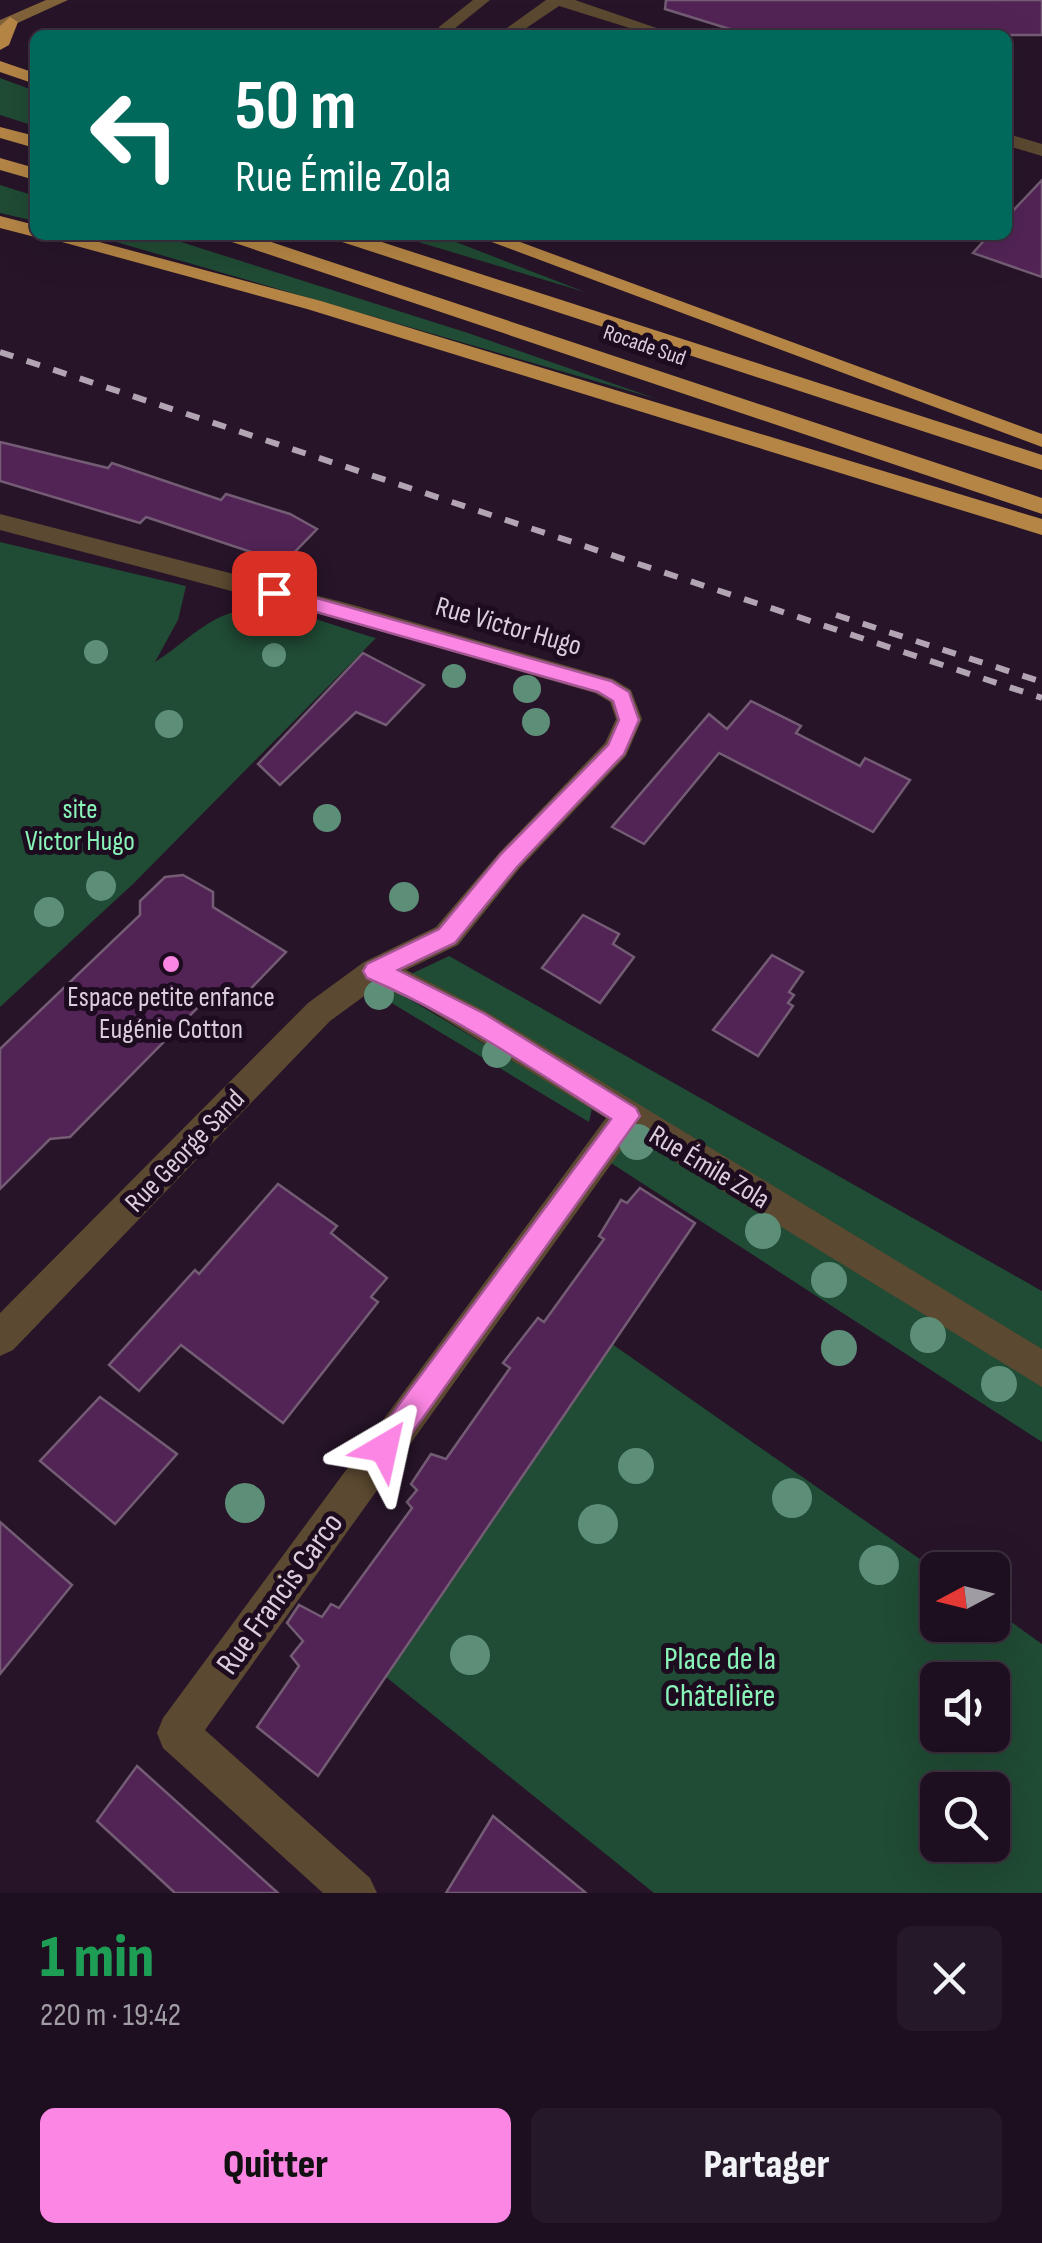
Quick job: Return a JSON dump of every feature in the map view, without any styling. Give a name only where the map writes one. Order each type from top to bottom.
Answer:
[{"type":"highway","points":[[5,24],[0,45],[6,68],[30,77]]},
{"type":"highway","points":[[0,132],[30,141]]},
{"type":"highway","points":[[0,164],[30,173]]},
{"type":"highway","points":[[0,222],[30,230]]},
{"type":"highway","points":[[69,240],[314,304],[1042,526]]},
{"type":"highway","name":"Rocade Sud","points":[[245,240],[1042,506]]},
{"type":"highway","name":"Rocade Sud","points":[[355,240],[1042,463]]},
{"type":"highway","points":[[500,240],[519,246]]},
{"type":"highway","points":[[506,240],[737,332],[1042,442]]},
{"type":"main road","points":[[5,24],[60,0]]},
{"type":"street","points":[[512,30],[557,0],[653,30]]},
{"type":"street","points":[[1012,141],[1042,150]]},
{"type":"street","name":"Rue Victor Hugo","points":[[0,522],[350,613],[604,686],[622,697],[629,720],[616,749],[509,860],[447,936],[375,971]]},
{"type":"street","name":"Rue Émile Zola","points":[[375,971],[426,992],[476,1021],[1042,1369]]},
{"type":"street","name":"Rue George Sand","points":[[0,1338],[319,1012],[375,971]]},
{"type":"street","name":"Rue Francis Carco","points":[[355,1893],[178,1733],[627,1116]]},
{"type":"lane","points":[[447,30],[482,0]]},
{"type":"green space","points":[[0,78],[30,89],[30,124],[0,115]]},
{"type":"green space","points":[[0,185],[30,194],[30,220],[0,213]]},
{"type":"green space","points":[[109,240],[175,240],[468,333],[657,399]]},
{"type":"green space","points":[[412,240],[451,240],[585,292]]},
{"type":"green space","name":"site Victor Hugo","points":[[0,542],[186,586],[178,620],[155,662],[218,618],[237,611],[297,614],[376,638],[134,883],[0,1007]]},
{"type":"green space","points":[[449,956],[1042,1291],[1042,1359],[411,974]]},
{"type":"green space","points":[[394,990],[592,1108],[589,1122],[390,1002]]},
{"type":"green space","points":[[605,1119],[1042,1384],[1042,1442],[597,1154]]},
{"type":"green space","name":"Place de la Châtelière","points":[[612,1344],[920,1559],[920,1642],[1010,1642],[1010,1621],[1042,1644],[1042,1893],[654,1893],[386,1677]]},
{"type":"building","points":[[666,0],[1042,0],[1042,35],[1012,35],[1012,30],[733,30],[665,9]]},
{"type":"building","points":[[1042,180],[1042,277],[973,253],[985,240],[1012,240],[1012,212]]},
{"type":"building","points":[[0,442],[108,468],[112,463],[221,500],[226,494],[290,514],[317,529],[284,563],[146,517],[140,523],[0,481]]},
{"type":"building","points":[[363,653],[424,685],[386,725],[356,712],[280,785],[258,764]]},
{"type":"building","points":[[751,701],[801,726],[796,733],[860,766],[865,758],[910,780],[873,832],[719,753],[644,844],[612,827],[709,714],[727,729]]},
{"type":"building","points":[[183,875],[213,892],[213,907],[286,952],[235,1005],[214,991],[70,1137],[50,1139],[0,1189],[0,1049],[140,915],[140,901],[165,877]]},
{"type":"building","points":[[583,915],[619,934],[613,944],[634,957],[600,1003],[542,968]]},
{"type":"building","points":[[772,955],[803,972],[789,992],[794,995],[788,1003],[793,1006],[758,1056],[713,1030]]},
{"type":"building","points":[[278,1184],[337,1226],[331,1233],[387,1278],[371,1297],[378,1302],[283,1423],[181,1345],[139,1391],[109,1365],[195,1270],[199,1274]]},
{"type":"building","points":[[640,1188],[695,1223],[318,1776],[257,1727],[299,1666],[291,1656],[303,1641],[287,1623],[299,1605],[322,1617],[331,1604],[339,1608],[412,1508],[407,1502],[417,1490],[411,1484],[431,1454],[446,1459],[510,1368],[503,1363],[538,1318],[544,1322],[604,1239],[599,1236],[621,1200],[627,1203]]},
{"type":"building","points":[[100,1397],[177,1454],[115,1524],[40,1461]]},
{"type":"building","points":[[0,1522],[72,1585],[0,1674]]},
{"type":"building","points":[[137,1766],[278,1893],[175,1893],[97,1821]]},
{"type":"building","points":[[493,1816],[586,1893],[446,1893]]},
{"type":"railway","points":[[0,352],[1042,698]]},
{"type":"railway","points":[[836,615],[1042,682]]},
{"type":"place","name":"Espace petite enfance Eugénie Cotton","points":[[171,964]]},
{"type":"route","points":[[274,593],[604,686],[622,697],[629,720],[616,749],[509,860],[447,936],[375,971],[426,992],[627,1116],[384,1448]]}]
